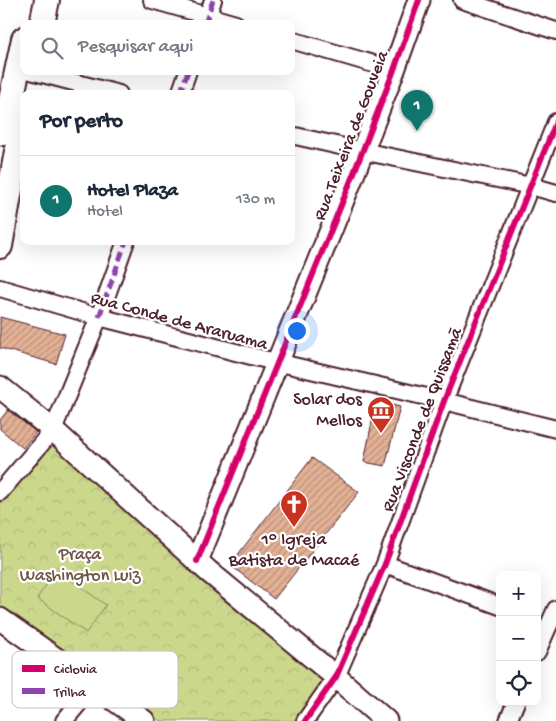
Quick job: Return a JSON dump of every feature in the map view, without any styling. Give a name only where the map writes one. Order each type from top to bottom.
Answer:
[{"type":"highway","points":[[28,20],[32,0]]},
{"type":"highway","points":[[43,20],[47,0]]},
{"type":"highway","points":[[0,154],[20,58]]},
{"type":"highway","points":[[28,90],[30,75]]},
{"type":"highway","points":[[0,246],[20,134]]},
{"type":"main road","name":"Rua Teixeira de Gouveia","points":[[197,561],[362,151],[419,0]]},
{"type":"main road","points":[[0,387],[53,430],[197,561],[386,721]]},
{"type":"main road","points":[[0,619],[46,651]]},
{"type":"main road","points":[[126,708],[144,721]]},
{"type":"street","points":[[152,0],[208,13],[226,20]]},
{"type":"street","points":[[462,0],[556,31]]},
{"type":"street","points":[[295,41],[394,70]]},
{"type":"street","points":[[46,75],[104,90]]},
{"type":"street","points":[[181,90],[187,75]]},
{"type":"street","name":"Rua Visconde de Quissamã","points":[[305,721],[336,677],[385,564],[444,402],[556,122]]},
{"type":"street","points":[[295,136],[556,192]]},
{"type":"street","points":[[0,492],[53,430],[99,317],[125,245]]},
{"type":"street","name":"Rua Conde de Araruama","points":[[0,288],[99,317],[277,363],[556,429]]},
{"type":"street","points":[[385,564],[496,605]]},
{"type":"street","points":[[541,641],[547,624],[556,609]]},
{"type":"street","points":[[508,721],[514,706]]},
{"type":"street","points":[[64,721],[75,708]]},
{"type":"green space","name":"Praça Washington Luiz","points":[[53,433],[326,677],[294,721],[160,721],[142,708],[178,708],[178,651],[62,651],[0,607],[0,499]]},
{"type":"green space","points":[[57,570],[106,605],[86,633],[37,598]]},
{"type":"building","points":[[0,317],[65,334],[56,364],[0,348]]},
{"type":"building","name":"Solar dos Mellos","points":[[376,401],[400,407],[385,466],[364,462]]},
{"type":"building","points":[[8,410],[36,432],[23,448],[0,429],[0,420]]},
{"type":"building","name":"1° Igreja Batista de Macaé","points":[[312,458],[359,492],[274,599],[230,565]]},
{"type":"marked path","points":[[206,20],[213,0]]},
{"type":"marked path","points":[[181,90],[187,75]]},
{"type":"marked path","points":[[99,317],[125,245]]},
{"type":"cycle path","points":[[197,561],[350,183],[419,0]]},
{"type":"cycle path","points":[[305,721],[336,677],[385,564],[444,401],[556,122]]},
{"type":"place","name":"Hotel Plaza","points":[[417,131]]},
{"type":"place","name":"Solar dos Mellos","points":[[381,434]]},
{"type":"place","name":"1° Igreja Batista de Macaé","points":[[294,528]]}]
